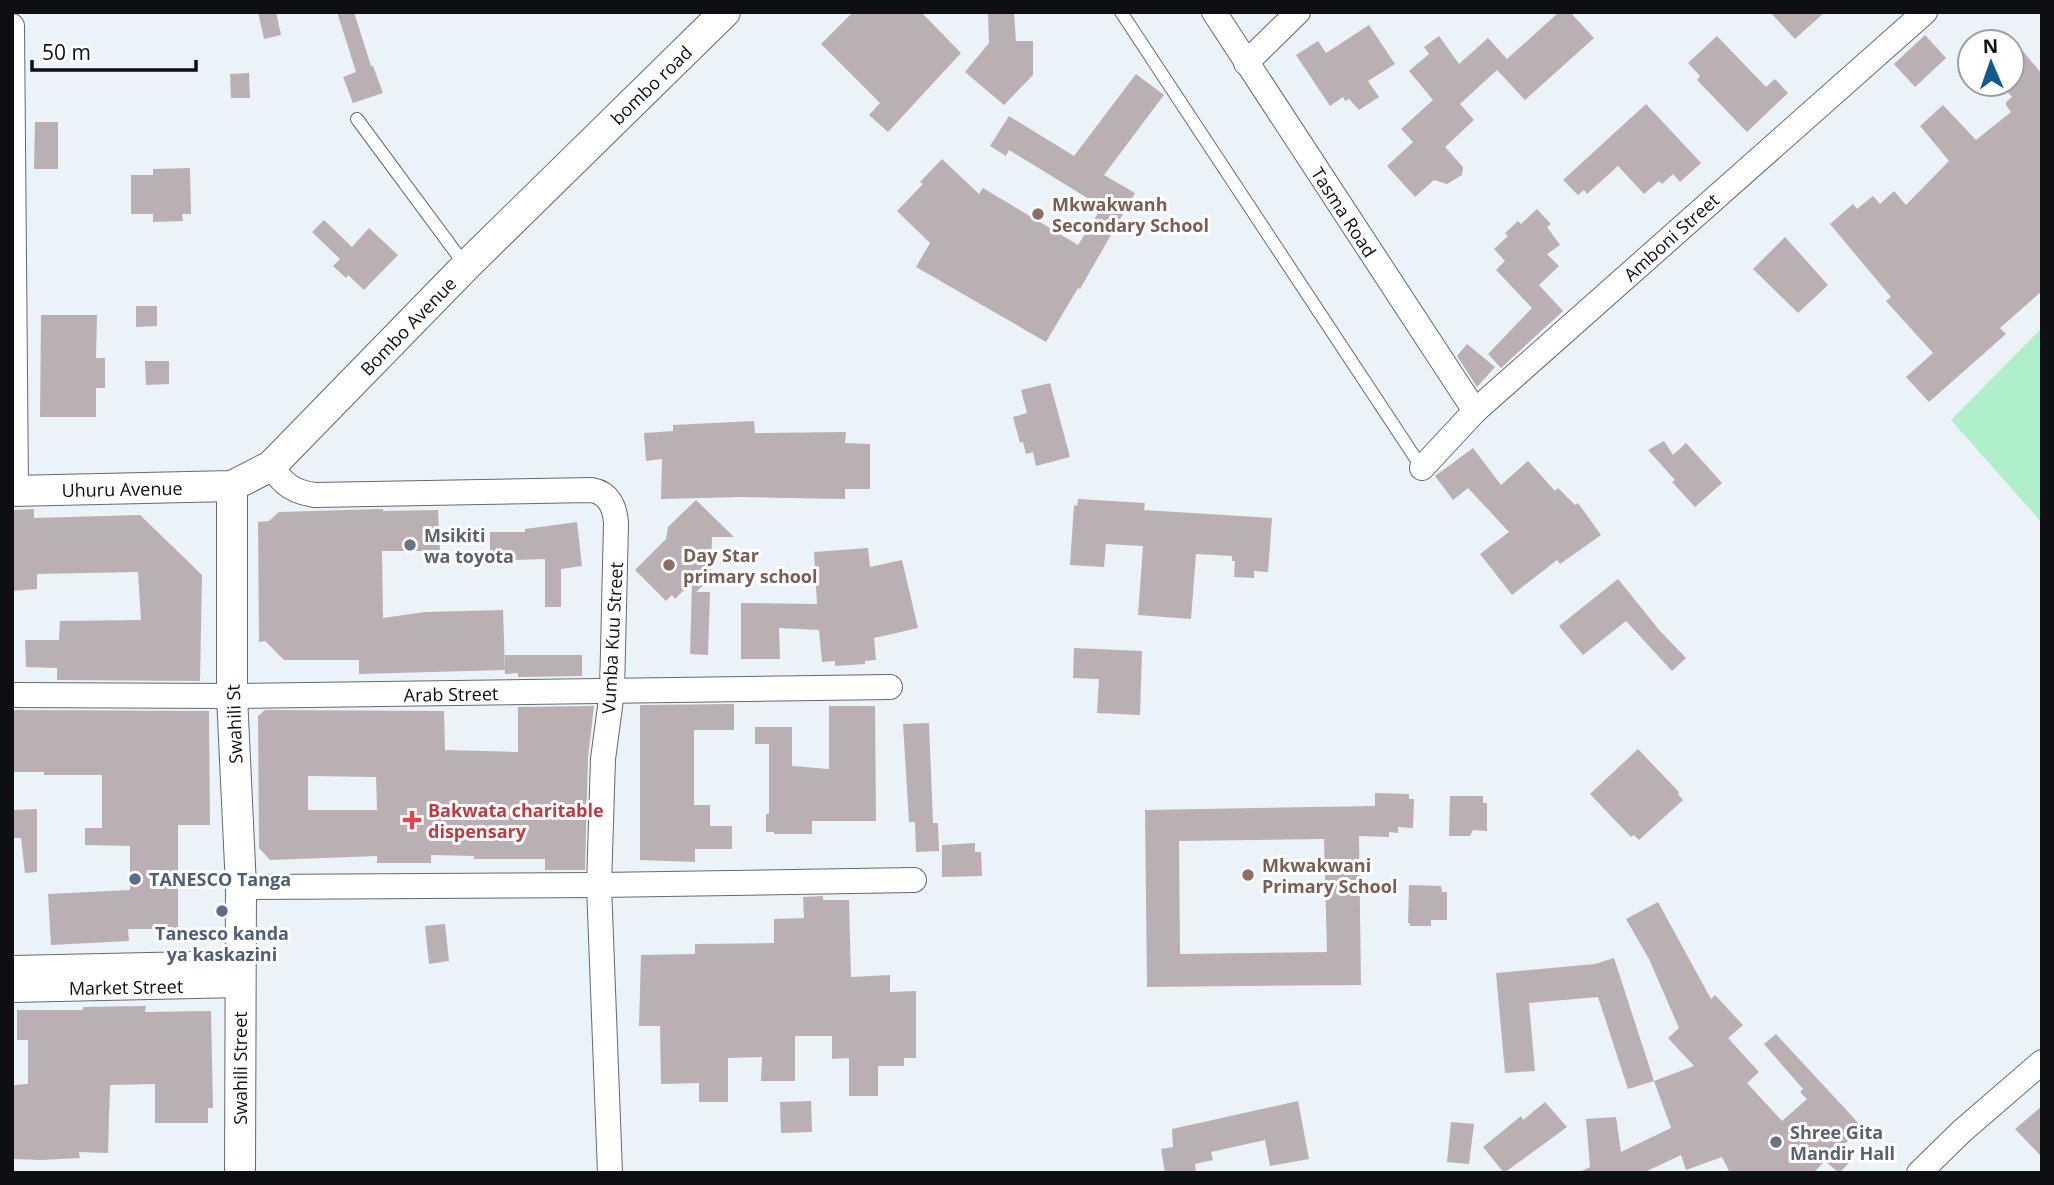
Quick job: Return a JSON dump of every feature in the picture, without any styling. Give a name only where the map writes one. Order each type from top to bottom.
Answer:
[{"type":"street","name":"bombo road","points":[[576,157],[726,12]]},
{"type":"street","name":"Tasma Road","points":[[1214,12],[1475,411]]},
{"type":"street","points":[[1246,63],[1298,12]]},
{"type":"street","name":"Amboni Street","points":[[1422,468],[1475,411],[1925,12]]},
{"type":"street","points":[[12,26],[14,491]]},
{"type":"street","name":"Bombo Avenue","points":[[232,486],[271,466],[576,157]]},
{"type":"street","name":"Vumba Kuu Street","points":[[271,466],[282,483],[302,493],[315,495],[592,490],[603,494],[612,503],[616,523],[612,692],[603,759],[599,885],[610,1173]]},
{"type":"street","name":"Uhuru Avenue","points":[[14,491],[232,486]]},
{"type":"street","name":"Swahili St","points":[[232,486],[232,696],[241,887],[241,974]]},
{"type":"street","name":"Arab Street","points":[[12,695],[232,696],[890,687]]},
{"type":"street","points":[[241,887],[914,880]]},
{"type":"street","name":"Market Street","points":[[12,968],[241,974]]},
{"type":"street","name":"Market Street","points":[[12,990],[241,974]]},
{"type":"street","name":"Swahili Street","points":[[240,1173],[241,974]]},
{"type":"street","points":[[1919,1173],[1962,1131],[2042,1062]]},
{"type":"lane","points":[[1121,12],[1422,468]]},
{"type":"lane","points":[[357,119],[466,266]]},
{"type":"green space","points":[[2042,328],[2042,523],[1951,420]]},
{"type":"building","points":[[258,12],[276,12],[281,35],[264,39]]},
{"type":"building","points":[[337,12],[354,12],[371,66],[383,93],[353,103],[343,77],[356,72]]},
{"type":"building","points":[[853,12],[921,12],[961,53],[888,132],[869,115],[880,103],[821,44]]},
{"type":"building","points":[[1014,12],[1016,41],[1033,41],[1033,75],[1004,105],[965,72],[989,43],[988,13]]},
{"type":"building","points":[[1559,12],[1570,12],[1594,38],[1525,100],[1497,70],[1460,104],[1474,120],[1445,147],[1463,167],[1462,175],[1447,184],[1434,180],[1415,197],[1387,166],[1413,142],[1401,129],[1433,100],[1409,71],[1429,54],[1424,47],[1439,36],[1459,64],[1488,38],[1507,59]]},
{"type":"building","points":[[1770,12],[1825,12],[1795,39]]},
{"type":"building","points":[[1369,25],[1395,64],[1368,81],[1379,97],[1359,110],[1349,99],[1345,101],[1343,97],[1330,106],[1296,55],[1318,41],[1326,53]]},
{"type":"building","points":[[1925,35],[1946,58],[1915,87],[1894,64]]},
{"type":"building","points":[[1717,36],[1766,87],[1775,79],[1788,93],[1747,132],[1697,80],[1700,76],[1688,63]]},
{"type":"building","points":[[2026,55],[2042,74],[2042,291],[2000,328],[2006,334],[1929,402],[1906,377],[1933,353],[1886,301],[1891,297],[1830,224],[1853,204],[1857,209],[1873,196],[1880,204],[1894,191],[1906,205],[1949,161],[1920,126],[1943,105],[1976,140],[2011,112],[2006,102],[2011,98],[2026,98]]},
{"type":"building","points":[[249,73],[250,98],[231,98],[230,74]]},
{"type":"building","points":[[1136,74],[1164,95],[1104,175],[1135,193],[1046,342],[916,267],[930,243],[897,211],[942,159],[979,194],[983,188],[1078,245],[1102,207],[1009,150],[1006,156],[990,146],[1009,116],[1074,156]]},
{"type":"building","points":[[1646,104],[1701,163],[1680,182],[1673,174],[1662,184],[1659,181],[1644,194],[1618,166],[1587,194],[1584,190],[1578,195],[1563,180]]},
{"type":"building","points":[[35,122],[58,122],[58,169],[34,169]]},
{"type":"building","points":[[190,168],[191,214],[182,214],[183,221],[153,222],[153,214],[131,214],[131,175],[153,175],[153,169]]},
{"type":"building","points":[[1537,209],[1551,224],[1547,227],[1560,245],[1547,254],[1559,266],[1539,285],[1563,311],[1501,368],[1488,354],[1532,308],[1496,270],[1505,261],[1494,249],[1508,236],[1505,233],[1518,221],[1521,224]]},
{"type":"building","points":[[324,220],[352,247],[369,228],[398,255],[364,290],[333,266],[340,259],[312,232]]},
{"type":"building","points":[[1785,237],[1828,285],[1798,313],[1753,269]]},
{"type":"building","points":[[136,306],[157,306],[157,326],[136,327]]},
{"type":"building","points":[[41,315],[97,315],[96,358],[105,358],[105,388],[96,388],[96,417],[40,417]]},
{"type":"building","points":[[1467,344],[1495,367],[1477,387],[1457,356]]},
{"type":"building","points":[[145,361],[169,361],[169,384],[146,385]]},
{"type":"building","points":[[1050,383],[1070,457],[1036,466],[1033,452],[1026,454],[1023,442],[1020,443],[1013,417],[1027,413],[1021,390]]},
{"type":"building","points":[[754,421],[755,433],[846,432],[845,443],[870,444],[870,489],[845,489],[845,499],[661,499],[662,459],[646,461],[644,433],[673,431],[673,425]]},
{"type":"building","points":[[1664,441],[1673,455],[1686,443],[1722,483],[1695,507],[1648,450]]},
{"type":"building","points":[[1473,448],[1501,485],[1528,461],[1555,491],[1558,488],[1575,505],[1578,503],[1601,535],[1560,564],[1557,560],[1512,595],[1480,554],[1509,532],[1468,488],[1453,500],[1435,476]]},
{"type":"building","points":[[1078,499],[1145,503],[1144,510],[1272,518],[1268,572],[1254,571],[1254,578],[1234,577],[1235,561],[1232,561],[1232,556],[1196,554],[1191,619],[1138,615],[1143,546],[1106,544],[1104,567],[1070,565],[1074,505],[1077,506]]},
{"type":"building","points":[[696,500],[734,537],[712,537],[711,578],[696,592],[710,592],[708,655],[690,654],[692,582],[675,599],[672,595],[666,601],[635,570],[666,539],[668,527]]},
{"type":"building","points":[[34,509],[34,518],[140,515],[202,575],[200,681],[57,680],[57,668],[26,667],[25,640],[59,640],[60,621],[141,620],[138,572],[37,574],[37,589],[12,591],[12,510]]},
{"type":"building","points":[[438,510],[440,551],[382,551],[383,618],[425,612],[503,610],[505,670],[359,674],[359,660],[284,660],[265,641],[259,642],[258,522],[269,521],[279,512]]},
{"type":"building","points":[[577,522],[582,566],[561,569],[561,607],[545,607],[545,559],[490,561],[490,532],[525,532],[525,529]]},
{"type":"building","points":[[868,548],[870,567],[902,560],[918,628],[874,638],[876,660],[865,661],[865,664],[835,666],[835,661],[822,662],[819,630],[779,628],[780,659],[741,659],[741,603],[817,604],[814,552]]},
{"type":"building","points":[[1618,579],[1686,658],[1672,671],[1626,621],[1583,655],[1559,626]]},
{"type":"building","points":[[1074,648],[1142,651],[1140,715],[1097,713],[1099,679],[1073,678]]},
{"type":"building","points":[[505,655],[582,655],[582,676],[518,677],[518,673],[505,674]]},
{"type":"building","points":[[734,704],[734,730],[694,730],[694,805],[710,805],[710,826],[732,826],[732,849],[695,849],[695,862],[640,860],[640,705]]},
{"type":"building","points":[[594,706],[588,758],[585,870],[545,870],[545,859],[474,859],[474,856],[431,855],[431,863],[377,863],[377,856],[270,860],[259,848],[258,716],[265,710],[444,711],[445,750],[518,752],[518,707]],"holes":[[[308,776],[376,777],[377,810],[308,810]]]},
{"type":"building","points":[[829,706],[875,706],[876,821],[812,821],[812,834],[766,832],[766,814],[769,814],[769,744],[755,744],[755,727],[792,727],[792,766],[829,769]]},
{"type":"building","points":[[12,710],[209,711],[210,825],[178,825],[178,929],[128,929],[129,941],[51,945],[48,894],[130,890],[130,846],[85,845],[85,828],[102,828],[102,775],[12,772]]},
{"type":"building","points":[[929,723],[933,823],[938,823],[939,851],[916,852],[915,822],[909,822],[903,724]]},
{"type":"building","points":[[1638,749],[1679,792],[1683,800],[1639,840],[1634,835],[1631,837],[1590,794]]},
{"type":"building","points":[[1375,793],[1409,794],[1409,799],[1414,799],[1413,828],[1398,827],[1398,833],[1389,832],[1389,837],[1359,836],[1361,985],[1147,987],[1145,810],[1375,806]],"holes":[[[1324,839],[1327,952],[1180,954],[1179,841]]]},
{"type":"building","points":[[1450,796],[1483,796],[1483,803],[1487,803],[1487,831],[1473,830],[1470,836],[1449,836]]},
{"type":"building","points":[[37,809],[37,872],[25,873],[21,838],[12,838],[12,810]]},
{"type":"building","points":[[975,843],[975,852],[981,852],[982,876],[942,877],[942,845]]},
{"type":"building","points":[[1409,885],[1441,886],[1442,892],[1447,892],[1447,920],[1431,920],[1431,926],[1410,926]]},
{"type":"building","points":[[823,896],[823,900],[849,900],[851,977],[890,975],[890,992],[916,991],[916,1058],[904,1058],[904,1066],[878,1066],[878,1096],[849,1096],[849,1058],[832,1059],[832,1036],[795,1036],[795,1081],[761,1081],[762,1057],[728,1058],[728,1102],[699,1102],[699,1083],[661,1084],[660,1026],[639,1026],[641,955],[695,954],[695,944],[774,943],[774,919],[804,918],[803,897]]},
{"type":"building","points":[[1658,902],[1711,999],[1715,995],[1743,1025],[1728,1038],[1759,1072],[1747,1083],[1782,1121],[1807,1099],[1800,1092],[1803,1089],[1764,1044],[1776,1034],[1863,1128],[1839,1149],[1851,1161],[1839,1173],[1825,1161],[1813,1173],[1730,1173],[1722,1157],[1686,1170],[1681,1155],[1643,1173],[1577,1173],[1590,1167],[1586,1119],[1616,1117],[1621,1152],[1671,1128],[1654,1081],[1694,1066],[1668,1038],[1679,1028],[1649,959],[1626,919]]},
{"type":"building","points":[[445,924],[449,961],[429,964],[425,926]]},
{"type":"building","points":[[1614,958],[1654,1081],[1628,1089],[1598,997],[1529,1003],[1535,1071],[1505,1073],[1496,973],[1595,964]]},
{"type":"building","points":[[146,1006],[145,1012],[211,1011],[213,1108],[208,1108],[208,1123],[155,1123],[155,1084],[110,1085],[108,1153],[79,1152],[80,1158],[12,1159],[14,1085],[28,1084],[28,1040],[17,1040],[17,1010]]},
{"type":"building","points":[[811,1101],[812,1132],[781,1133],[780,1102]]},
{"type":"building","points":[[1298,1101],[1309,1159],[1270,1166],[1265,1140],[1211,1152],[1213,1160],[1195,1164],[1196,1173],[1165,1173],[1161,1149],[1173,1147],[1172,1129]]},
{"type":"building","points":[[1545,1102],[1567,1127],[1504,1173],[1483,1147],[1521,1116],[1523,1120]]},
{"type":"building","points":[[2042,1106],[2042,1157],[2015,1129]]},
{"type":"building","points":[[1451,1122],[1474,1124],[1469,1164],[1447,1162]]},
{"type":"place","name":"Mkwakwanh Secondary School","points":[[1038,214]]},
{"type":"place","name":"Msikiti wa toyota","points":[[410,545]]},
{"type":"place","name":"Day Star primary school","points":[[669,565]]},
{"type":"place","name":"Bakwata charitable dispensary","points":[[412,820]]},
{"type":"place","name":"Mkwakwani Primary School","points":[[1248,875]]},
{"type":"place","name":"TANESCO Tanga","points":[[135,879]]},
{"type":"place","name":"Tanesco kanda ya kaskazini","points":[[222,911]]},
{"type":"place","name":"Shree Gita Mandir Hall","points":[[1776,1142]]}]
